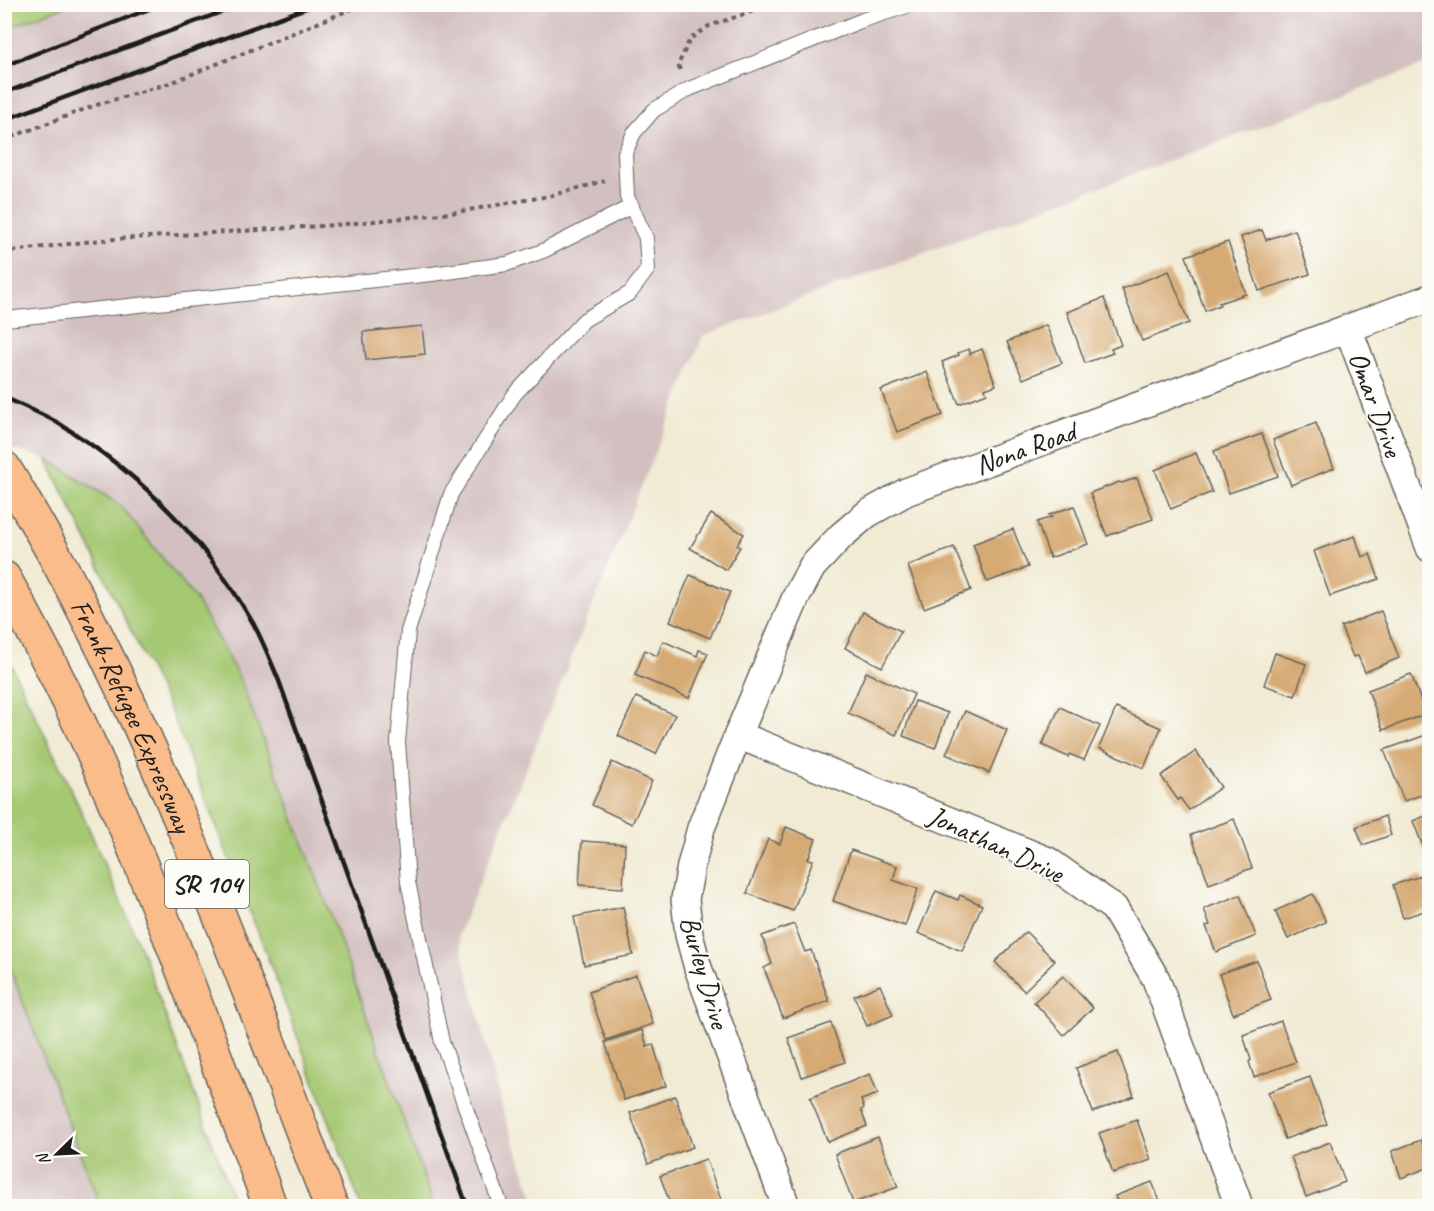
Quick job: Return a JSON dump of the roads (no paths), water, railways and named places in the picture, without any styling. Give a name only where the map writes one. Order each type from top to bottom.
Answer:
[{"type":"highway","name":"Frank-Refugee Expressway","points":[[4,468],[63,569],[120,680],[191,843],[331,1206]]},
{"type":"highway","name":"Frank-Refugee Expressway","points":[[4,578],[70,705],[106,782],[195,1001],[270,1206]]},
{"type":"street","name":"Nona Road","points":[[738,735],[796,597],[812,567],[841,536],[867,514],[906,492],[1430,298]]},
{"type":"street","name":"Omar Drive","points":[[1348,328],[1430,548]]},
{"type":"street","name":"Burley Drive","points":[[738,735],[701,828],[691,866],[686,899],[689,935],[698,968],[786,1206]]},
{"type":"street","name":"Jonathan Drive","points":[[738,735],[1047,861],[1114,908],[1155,979],[1239,1206]]},
{"type":"lane","points":[[501,1206],[442,1042],[408,882],[398,742],[408,632],[451,494],[514,394],[584,320],[630,293],[648,269],[646,238],[627,197],[625,153],[634,133],[654,110],[689,89],[863,20],[913,4]]},
{"type":"lane","points":[[6,319],[507,264],[543,251],[632,206]]},
{"type":"railway","points":[[4,66],[162,4]]},
{"type":"railway","points":[[4,93],[243,4]]},
{"type":"railway","points":[[4,120],[317,4]]},
{"type":"railway","points":[[4,397],[58,423],[143,486],[192,536],[214,563],[253,623],[279,681],[467,1206]]}]
